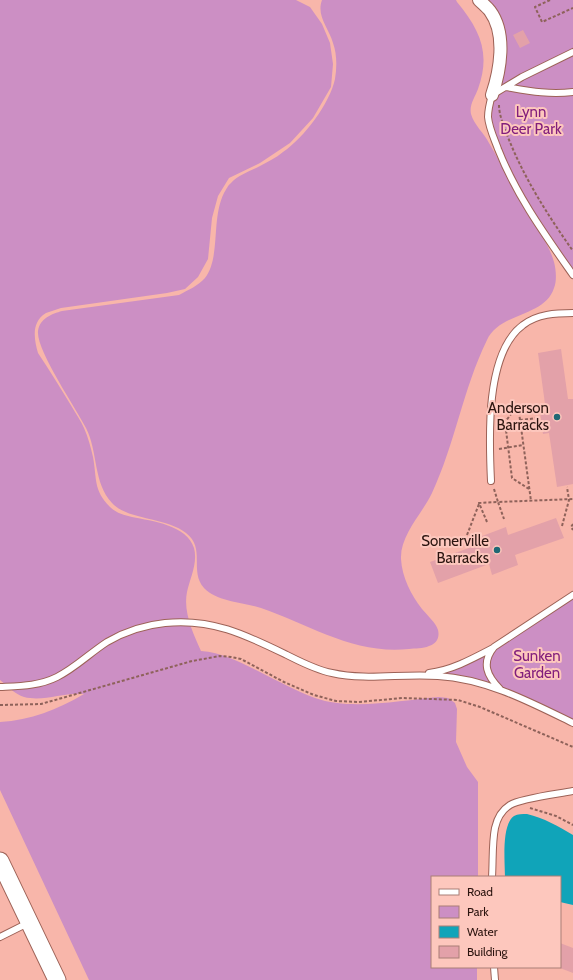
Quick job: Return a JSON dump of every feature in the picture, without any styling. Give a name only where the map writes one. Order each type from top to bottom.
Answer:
[{"type":"street","points":[[479,0],[490,12],[496,23],[499,35],[500,48],[498,69],[492,95]]},
{"type":"street","points":[[0,861],[57,980]]},
{"type":"lane","points":[[573,52],[522,77],[492,95],[488,117],[491,132],[513,182],[530,211],[573,275]]},
{"type":"lane","points":[[506,87],[538,93],[557,94],[573,92]]},
{"type":"lane","points":[[491,481],[489,431],[490,410],[501,356],[515,332],[524,324],[535,318],[556,314],[573,313]]},
{"type":"lane","points":[[0,687],[26,686],[42,682],[56,677],[108,642],[125,633],[143,627],[164,623],[183,622],[203,623],[244,634],[315,669],[331,673],[367,678],[436,672],[470,660],[494,647],[571,597]]},
{"type":"lane","points":[[494,647],[488,656],[486,664],[492,680],[502,690]]},
{"type":"lane","points":[[409,675],[440,676],[467,680],[502,690],[573,722]]},
{"type":"lane","points":[[492,876],[495,828],[500,815],[511,805],[520,801],[573,791]]},
{"type":"lane","points":[[0,937],[30,922]]},
{"type":"lane","points":[[494,968],[495,980]]},
{"type":"path","points":[[550,0],[535,6],[542,22],[573,8]]},
{"type":"path","points":[[506,87],[500,100],[499,108],[510,142],[527,179],[542,205],[573,251]]},
{"type":"path","points":[[529,489],[512,478],[508,448],[505,422],[518,405],[531,501]]},
{"type":"path","points":[[520,420],[538,418]]},
{"type":"path","points":[[508,448],[524,445]]},
{"type":"path","points":[[491,481],[504,519]]},
{"type":"path","points":[[562,526],[569,500],[567,487]]},
{"type":"path","points":[[479,503],[573,499]]},
{"type":"path","points":[[479,503],[487,522]]},
{"type":"path","points":[[467,535],[479,503]]},
{"type":"path","points":[[573,524],[573,530]]},
{"type":"path","points":[[0,705],[41,704],[192,660],[220,656],[241,660],[290,685],[314,695],[336,701],[358,702],[410,698],[452,699],[468,703],[573,747]]},
{"type":"path","points":[[511,805],[540,810],[573,825]]},
{"type":"green space","points":[[0,0],[296,0],[310,7],[322,24],[330,43],[333,64],[331,87],[313,118],[290,143],[260,163],[229,178],[218,196],[212,218],[208,259],[198,277],[185,289],[167,293],[61,308],[46,313],[41,317],[36,326],[35,342],[38,353],[84,428],[92,454],[98,489],[105,501],[112,509],[123,515],[168,525],[177,529],[190,540],[194,548],[195,559],[187,592],[186,607],[201,651],[216,653],[231,658],[301,692],[329,702],[345,704],[377,704],[439,697],[448,698],[455,703],[457,709],[456,742],[467,767],[478,782],[478,876],[431,876],[431,968],[477,968],[477,980],[89,980],[0,790],[0,722],[22,719],[44,713],[64,705],[84,694],[69,694],[46,698],[24,697],[14,692],[0,680]]},
{"type":"green space","points":[[322,0],[456,0],[472,22],[481,42],[483,53],[482,76],[471,107],[472,118],[487,139],[523,205],[546,243],[552,255],[555,268],[555,285],[549,297],[542,304],[532,310],[502,324],[493,331],[487,340],[472,378],[440,474],[428,501],[412,525],[404,542],[401,559],[405,579],[414,598],[438,630],[438,638],[435,642],[422,648],[389,650],[370,648],[333,637],[261,608],[223,599],[209,593],[200,581],[195,546],[192,539],[186,533],[168,524],[127,513],[112,503],[106,495],[99,477],[90,437],[50,365],[39,340],[38,331],[41,323],[47,317],[62,311],[179,295],[196,286],[205,278],[213,260],[220,203],[228,186],[237,178],[274,158],[291,146],[315,119],[328,99],[336,74],[336,56],[331,38],[322,17]]},
{"type":"green space","name":"Lynn Deer Park","points":[[479,0],[573,0],[573,275],[520,195],[488,117],[499,35]]},
{"type":"green space","name":"Sunken Garden","points":[[573,595],[573,723],[502,690],[440,676],[436,672],[470,660]]},
{"type":"water","points":[[519,814],[527,814],[545,820],[573,835],[573,905],[561,902],[561,876],[505,876],[504,854],[507,827],[514,816]]},
{"type":"building","points":[[523,30],[530,43],[520,48],[513,35]]},
{"type":"building","name":"Anderson Barracks","points":[[561,349],[568,399],[573,399],[573,484],[557,487],[549,433],[543,434],[539,405],[545,404],[538,353]]},
{"type":"building","name":"Somerville Barracks","points":[[556,518],[564,538],[515,555],[518,565],[492,575],[489,564],[438,583],[430,562],[480,544],[477,538],[506,527],[508,535]]},
{"type":"building","points":[[561,943],[573,948],[573,973],[560,968]]},
{"type":"place","name":"Anderson Barracks","points":[[557,417]]},
{"type":"place","name":"Somerville Barracks","points":[[497,550]]}]
